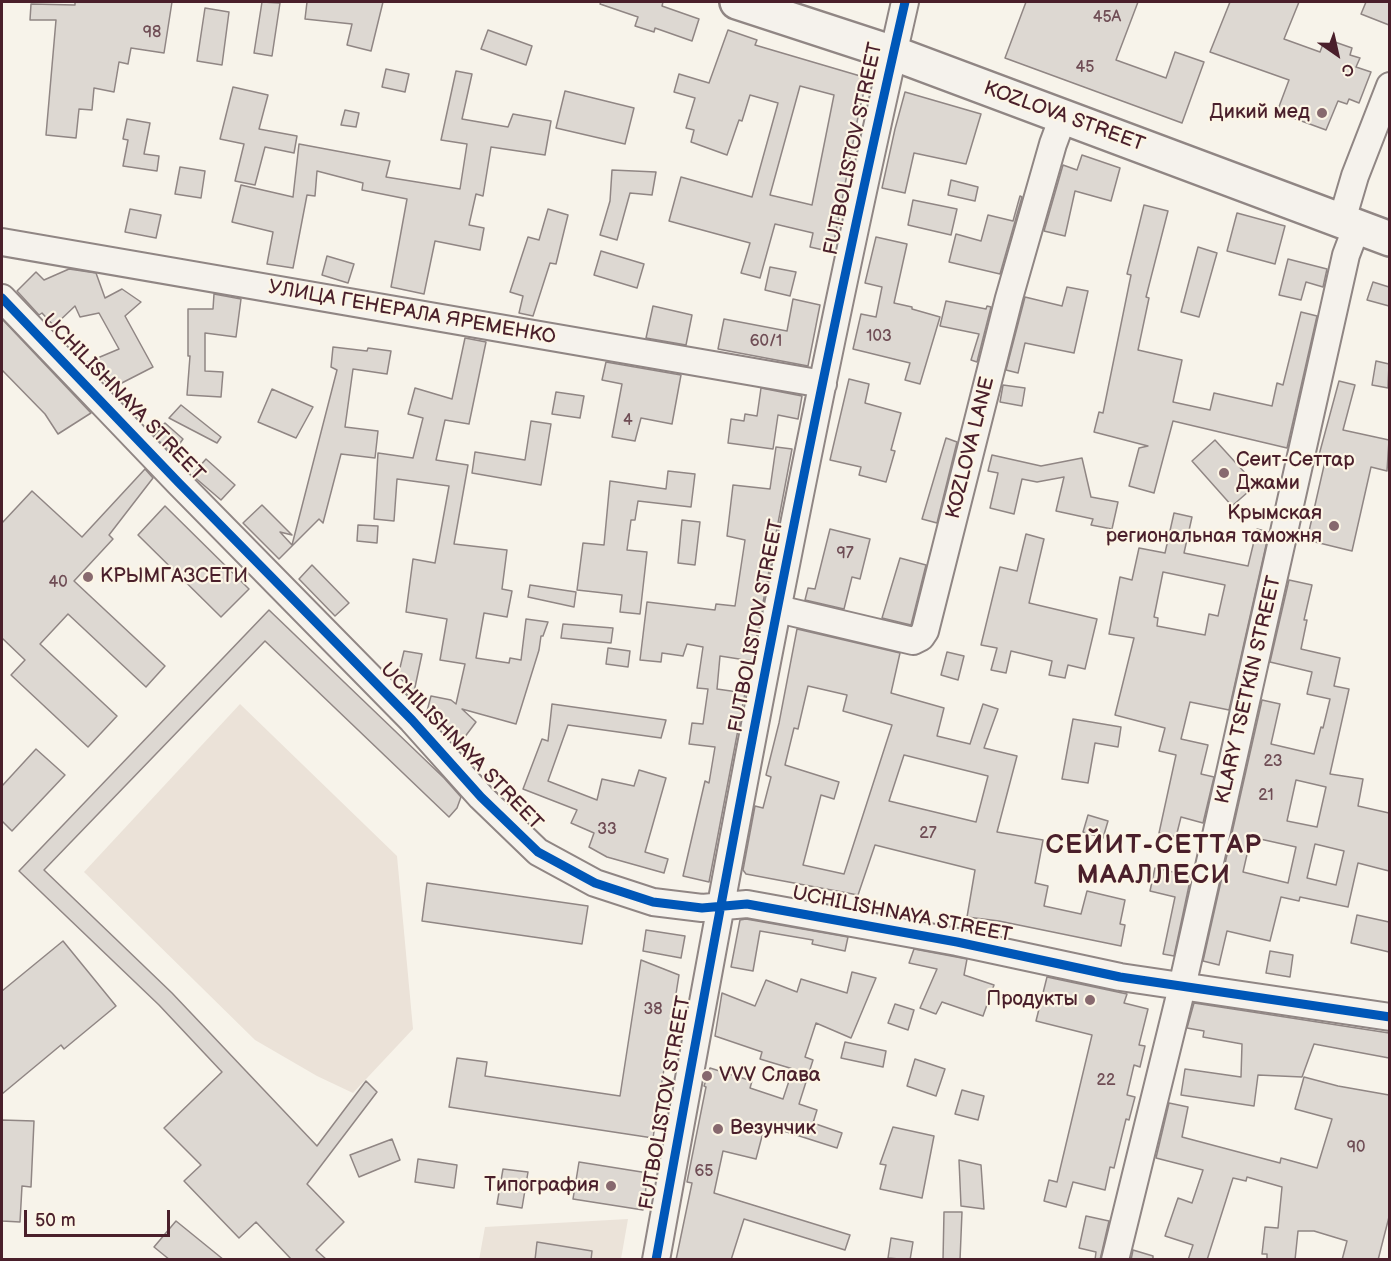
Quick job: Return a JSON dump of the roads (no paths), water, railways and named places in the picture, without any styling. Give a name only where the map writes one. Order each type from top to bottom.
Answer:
[{"type":"main road","name":"KOZLOVA STREET","points":[[737,2],[893,53],[1389,239]]},
{"type":"street","name":"FUTBOLISTOV STREET","points":[[656,1260],[778,609],[823,384],[905,2]]},
{"type":"street","name":"KLARY TSETKIN STREET","points":[[1115,1260],[1182,987],[1343,266],[1355,176],[1389,86]]},
{"type":"street","name":"KOZLOVA LANE","points":[[778,609],[913,641],[921,637],[1006,309],[1053,144],[1063,117]]},
{"type":"street","name":"УЛИЦА ГЕНЕРАЛА ЯРЕМЕНКО","points":[[2,242],[823,384]]},
{"type":"street","name":"UCHILISHNAYA STREET","points":[[2,298],[171,475],[412,720],[482,797],[538,852],[595,883],[653,902],[702,908],[747,904],[957,942],[1120,977],[1389,1017]]},
{"type":"place","name":"Дикий мед","points":[[1322,113]]},
{"type":"place","name":"Сеит-Сеттар Джами","points":[[1224,473]]},
{"type":"place","name":"Крымская региональная таможня","points":[[1334,526]]},
{"type":"place","name":"КРЫМГАЗСЕТИ","points":[[88,577]]},
{"type":"place","name":"Продукты","points":[[1090,1000]]},
{"type":"place","name":"VVV Слава","points":[[707,1076]]},
{"type":"place","name":"Везунчик","points":[[718,1129]]},
{"type":"place","name":"Типография","points":[[611,1186]]},
{"type":"district","name":"СЕЙИТ-СЕТТАР МААЛЛЕСИ","points":[[1154,861]]}]
